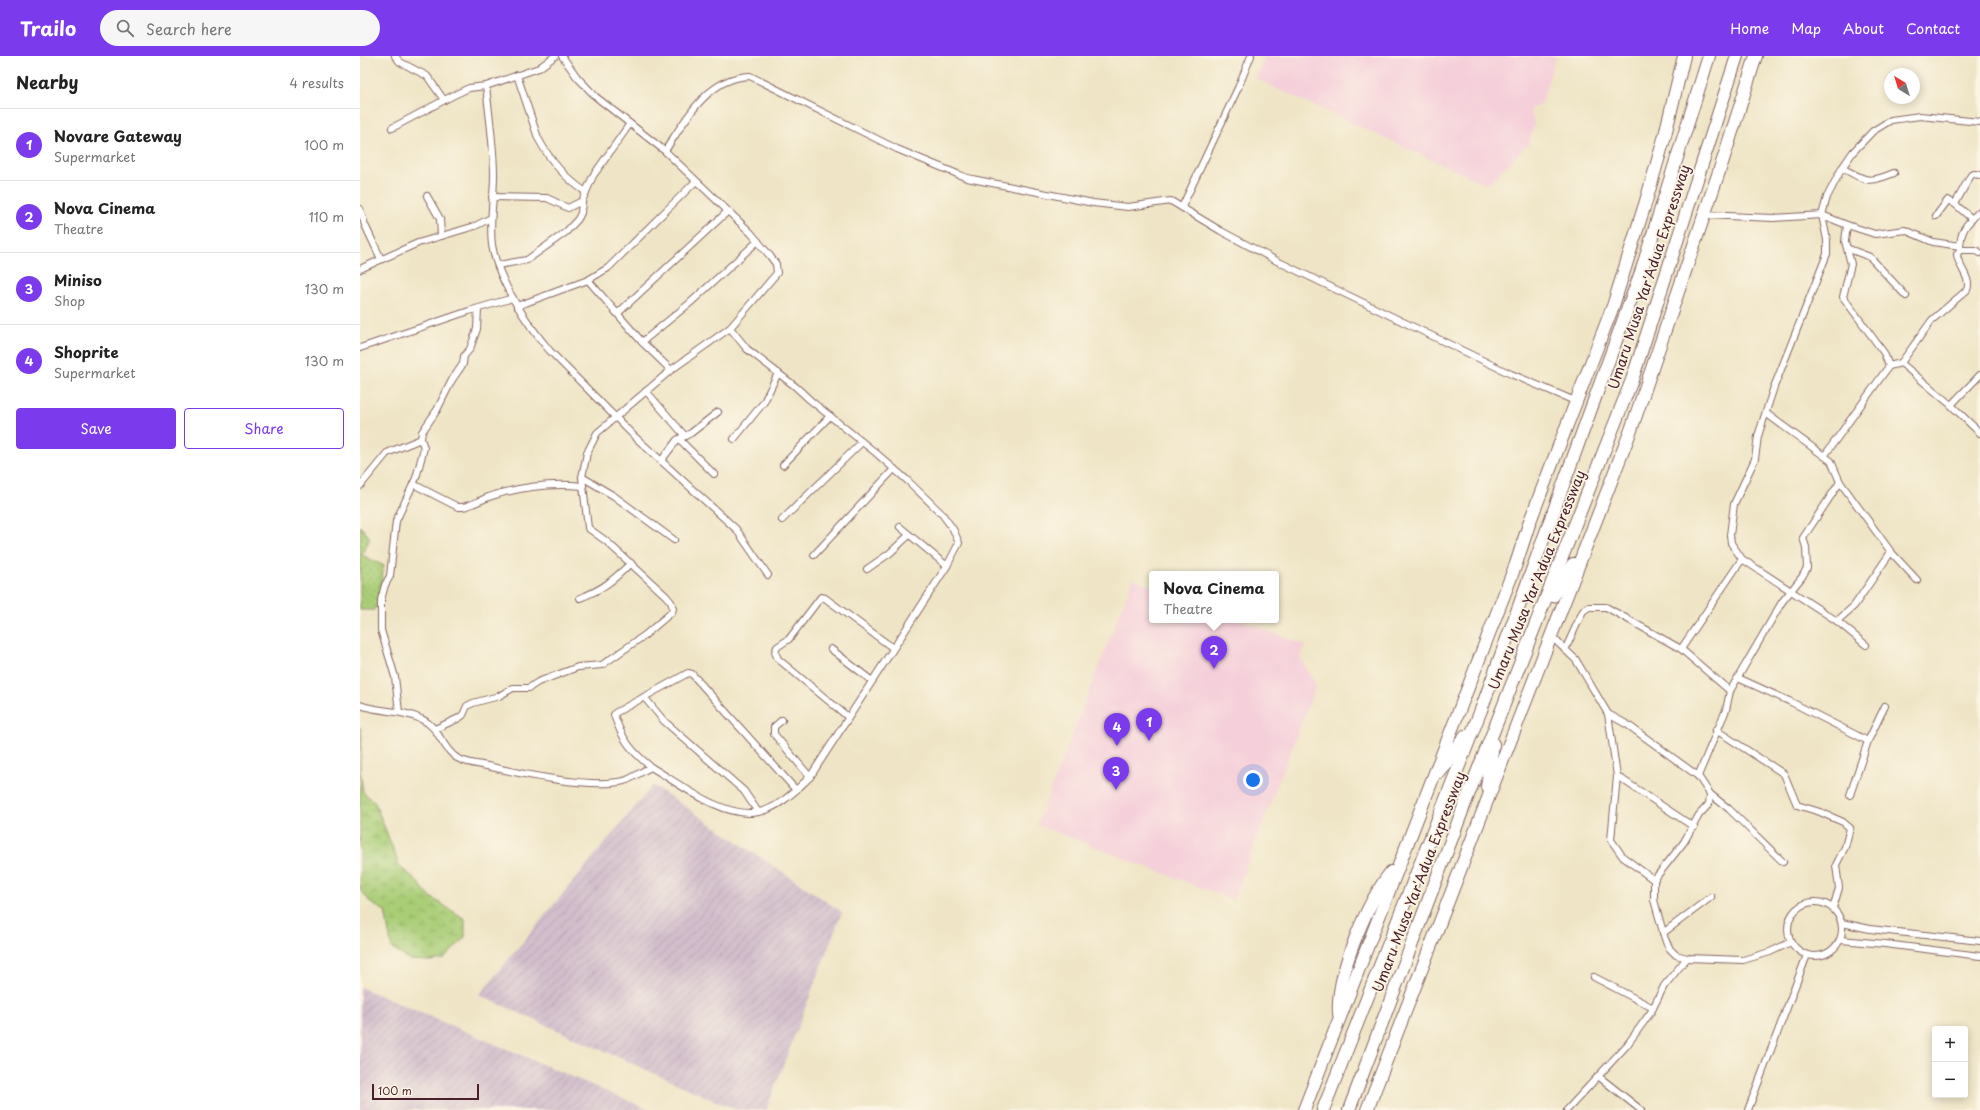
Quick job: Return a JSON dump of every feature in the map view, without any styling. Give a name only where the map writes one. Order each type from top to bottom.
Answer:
[{"type":"highway","name":"Umaru Musa Yar'Adua Expressway","points":[[1304,1110],[1516,564],[1530,521],[1575,401],[1613,306],[1646,201],[1684,56]]},
{"type":"highway","name":"Umaru Musa Yar'Adua Expressway","points":[[1323,1110],[1476,720],[1641,272],[1709,56]]},
{"type":"highway","name":"Umaru Musa Yar'Adua Expressway","points":[[1349,1110],[1496,725],[1632,380],[1737,56]]},
{"type":"highway","points":[[1367,1110],[1631,430],[1756,56]]},
{"type":"highway","points":[[1520,601],[1530,521]]},
{"type":"highway","points":[[1537,620],[1588,541]]},
{"type":"highway","points":[[1429,788],[1476,720]]},
{"type":"highway","points":[[1484,808],[1496,725]]},
{"type":"street","points":[[394,56],[400,62],[427,76],[444,100]]},
{"type":"street","points":[[392,128],[469,88],[486,86],[539,68],[555,56]]},
{"type":"street","points":[[435,729],[459,718],[463,715],[467,706],[473,703],[499,696],[513,688],[529,688],[538,682],[578,667],[602,665],[668,617],[673,608],[671,602],[631,563],[606,541],[588,528],[582,477],[587,453],[597,433],[615,416],[671,370],[730,328],[777,273],[776,264],[758,241],[665,151],[629,125],[590,92],[562,56]]},
{"type":"street","points":[[1182,207],[1238,88],[1251,56]]},
{"type":"street","points":[[517,75],[538,138],[543,148],[573,183],[586,192]]},
{"type":"street","points":[[665,151],[707,93],[728,79],[739,76],[750,76],[897,149],[967,178],[1093,203],[1128,207],[1171,201],[1221,231],[1311,277],[1512,374],[1575,401]]},
{"type":"street","points":[[486,86],[494,174],[491,218],[492,245],[498,265],[517,306],[537,336],[550,351],[635,438],[736,529],[768,575]]},
{"type":"street","points":[[1866,645],[1837,621],[1742,559],[1731,543],[1730,521],[1734,504],[1755,459],[1758,436],[1774,387],[1826,254],[1827,240],[1822,215],[1829,192],[1842,168],[1853,152],[1873,131],[1890,120],[1920,116],[1980,122]]},
{"type":"street","points":[[498,265],[527,260],[566,232],[581,214],[582,201],[596,170],[629,125]]},
{"type":"street","points":[[1842,168],[1868,181],[1877,180],[1894,173]]},
{"type":"street","points":[[1955,204],[1971,176],[1974,174],[1980,175]]},
{"type":"street","points":[[517,306],[588,280],[608,268],[631,247],[696,181]]},
{"type":"street","points":[[427,196],[440,219],[441,236]]},
{"type":"street","points":[[492,197],[547,198],[568,208],[582,201]]},
{"type":"street","points":[[1936,216],[1948,200],[1972,218]]},
{"type":"street","points":[[360,209],[381,260]]},
{"type":"street","points":[[1825,456],[1889,366],[1901,363],[1932,320],[1967,290],[1967,279],[1957,261],[1957,254],[1960,248],[1960,236],[1972,218],[1980,211]]},
{"type":"street","points":[[618,313],[727,212]]},
{"type":"street","points":[[1704,215],[1772,218],[1822,215],[1846,225],[1875,234],[1905,230],[1933,242],[1976,250],[1980,253]]},
{"type":"street","points":[[360,269],[418,243],[475,226],[491,218]]},
{"type":"street","points":[[1846,225],[1845,241],[1849,249],[1851,264],[1843,297],[1884,353],[1889,366]]},
{"type":"street","points":[[642,342],[690,303],[758,241]]},
{"type":"street","points":[[1849,249],[1870,257],[1906,296]]},
{"type":"street","points":[[588,280],[642,342],[671,370]]},
{"type":"street","points":[[360,348],[469,311],[513,298]]},
{"type":"street","points":[[399,712],[394,673],[381,630],[381,600],[385,585],[390,576],[396,521],[413,484],[424,448],[421,439],[425,426],[437,410],[444,393],[463,364],[464,356],[470,349],[477,329],[478,309]]},
{"type":"street","points":[[730,328],[747,349],[796,387],[894,469],[942,514],[953,529],[959,543],[947,566],[810,777],[796,790],[770,808],[758,812],[740,813],[723,809],[651,767],[636,755],[623,737],[616,726],[614,715],[615,713],[683,675],[688,673],[692,674],[796,790]]},
{"type":"street","points":[[1901,363],[1951,405],[1980,433]]},
{"type":"street","points":[[734,438],[764,402],[778,373]]},
{"type":"street","points":[[1951,405],[1980,376]]},
{"type":"street","points":[[646,391],[685,436]]},
{"type":"street","points":[[661,461],[679,439],[718,412]]},
{"type":"street","points":[[1766,414],[1834,464],[1840,482],[1891,552],[1917,580]]},
{"type":"street","points":[[783,464],[830,416]]},
{"type":"street","points":[[360,486],[387,453],[421,439]]},
{"type":"street","points":[[679,439],[714,474]]},
{"type":"street","points":[[782,520],[862,442]]},
{"type":"street","points":[[814,555],[894,469]]},
{"type":"street","points":[[582,477],[614,496],[674,540]]},
{"type":"street","points":[[1698,776],[1716,730],[1726,710],[1730,691],[1782,602],[1791,592],[1807,568],[1806,547],[1803,538],[1840,482]]},
{"type":"street","points":[[413,484],[458,507],[463,507],[496,494],[539,486],[556,484],[583,486]]},
{"type":"street","points":[[900,527],[947,566]]},
{"type":"street","points":[[867,569],[879,562],[910,535]]},
{"type":"street","points":[[1837,621],[1854,606],[1891,552]]},
{"type":"street","points":[[1682,649],[1742,559]]},
{"type":"street","points":[[580,598],[599,591],[631,563]]},
{"type":"street","points":[[848,718],[778,659],[774,652],[777,647],[789,639],[821,597],[825,598],[893,648]]},
{"type":"street","points":[[1565,650],[1583,611],[1589,607],[1606,607],[1682,649],[1730,691]]},
{"type":"street","points":[[1551,636],[1576,660],[1608,714],[1617,776],[1611,840],[1623,856],[1654,880]]},
{"type":"street","points":[[831,649],[872,681]]},
{"type":"street","points":[[1738,678],[1789,701],[1868,742]]},
{"type":"street","points":[[644,697],[664,721],[744,791],[758,812]]},
{"type":"street","points":[[360,705],[376,711],[399,712],[422,719],[435,729],[446,748],[459,759],[510,772],[592,783],[625,781],[651,767]]},
{"type":"street","points":[[1850,795],[1868,742],[1885,706]]},
{"type":"street","points":[[1608,714],[1628,725],[1698,776],[1710,794],[1729,809],[1783,862]]},
{"type":"street","points":[[782,720],[774,727],[774,734],[810,777]]},
{"type":"street","points":[[1716,730],[1784,774],[1797,805],[1820,812],[1843,822],[1850,828],[1845,847],[1836,865],[1839,888],[1833,908]]},
{"type":"street","points":[[1617,776],[1694,826]]},
{"type":"street","points":[[1710,794],[1709,804],[1654,880],[1654,900],[1663,933],[1670,949],[1676,955],[1687,958],[1744,960],[1770,952],[1791,942]]},
{"type":"street","points":[[1663,933],[1710,897]]},
{"type":"street","points":[[1806,903],[1825,903],[1839,914],[1842,923],[1843,932],[1836,948],[1829,953],[1820,956],[1807,955],[1796,949],[1791,942],[1788,933],[1788,923],[1792,915],[1798,908],[1806,903]]},
{"type":"street","points":[[1842,923],[1870,929],[1980,941]]},
{"type":"street","points":[[1840,940],[1980,956]]},
{"type":"street","points":[[1748,1110],[1807,955]]},
{"type":"street","points":[[1567,1110],[1627,1045],[1653,1008],[1664,986],[1687,958]]},
{"type":"street","points":[[1594,977],[1653,1008]]},
{"type":"street","points":[[1598,1076],[1641,1110]]},
{"type":"shaded area","points":[[1265,56],[1556,56],[1541,104],[1530,109],[1534,124],[1529,143],[1487,185],[1256,79]]},
{"type":"shaded area","points":[[1133,579],[1149,585],[1149,623],[1248,623],[1305,645],[1300,658],[1316,685],[1233,900],[1037,825]]},
{"type":"shaded area","points":[[653,785],[842,912],[766,1110],[736,1110],[479,995]]},
{"type":"shaded area","points":[[360,987],[650,1110],[360,1110]]},
{"type":"green space","points":[[360,526],[370,538],[362,555],[384,566],[377,605],[374,610],[360,610]]},
{"type":"green space","points":[[360,727],[362,738],[360,768]]},
{"type":"green space","points":[[360,768],[363,792],[375,803],[400,867],[414,878],[429,896],[465,919],[465,937],[444,959],[430,961],[410,960],[392,949],[385,911],[372,904],[360,890]]},
{"type":"place","name":"Nova Cinema","points":[[1214,669]]},
{"type":"place","name":"Novare Gateway","points":[[1149,741]]},
{"type":"place","name":"Shoprite","points":[[1117,746]]},
{"type":"place","name":"Miniso","points":[[1116,790]]}]
